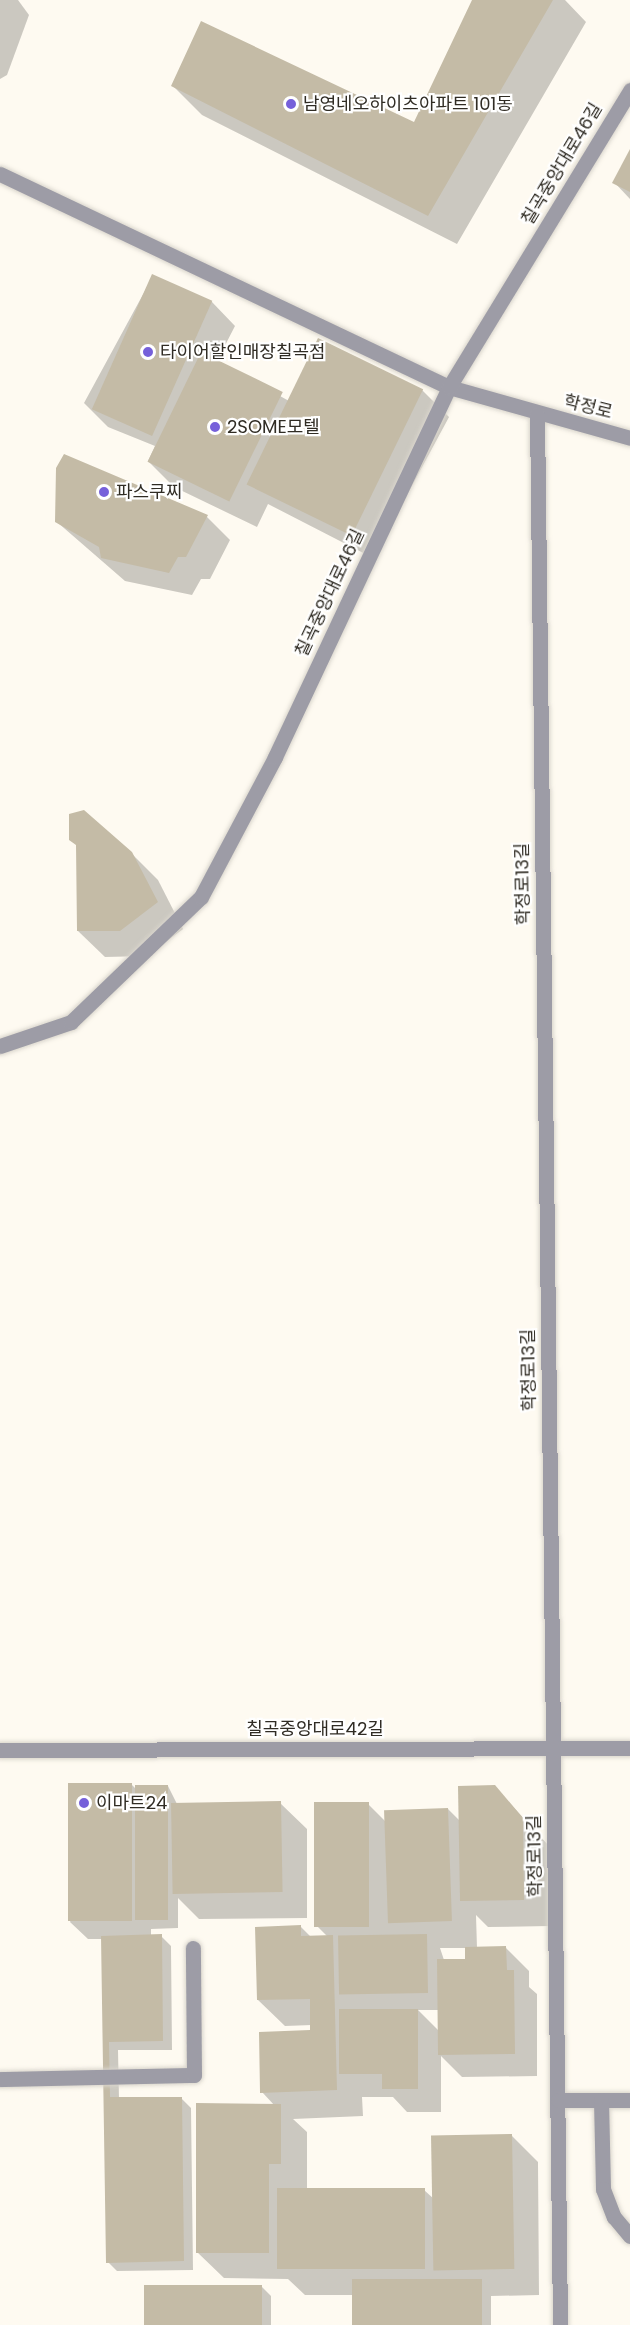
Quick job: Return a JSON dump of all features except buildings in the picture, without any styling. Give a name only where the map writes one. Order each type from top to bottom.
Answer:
[{"type":"street","name":"칠곡중앙대로46길","points":[[0,1046],[71,1022],[201,897],[275,757],[449,387],[630,90]]},
{"type":"street","name":"학정로","points":[[0,174],[449,387],[537,414],[630,438]]},
{"type":"street","name":"학정로13길","points":[[537,414],[560,2325]]},
{"type":"street","name":"칠곡중앙대로42길","points":[[0,1750],[630,1748]]},
{"type":"street","points":[[0,2079],[194,2075],[193,1948]]},
{"type":"street","points":[[558,2100],[630,2100]]},
{"type":"street","points":[[601,2100],[603,2189],[614,2217],[630,2236]]},
{"type":"place","name":"남영네오하이츠아파트 101동","points":[[291,104]]},
{"type":"place","name":"타이어할인매장칠곡점","points":[[148,352]]},
{"type":"place","name":"2SOME모텔","points":[[215,427]]},
{"type":"place","name":"파스쿠찌","points":[[104,492]]},
{"type":"place","name":"이마트24","points":[[84,1803]]}]
